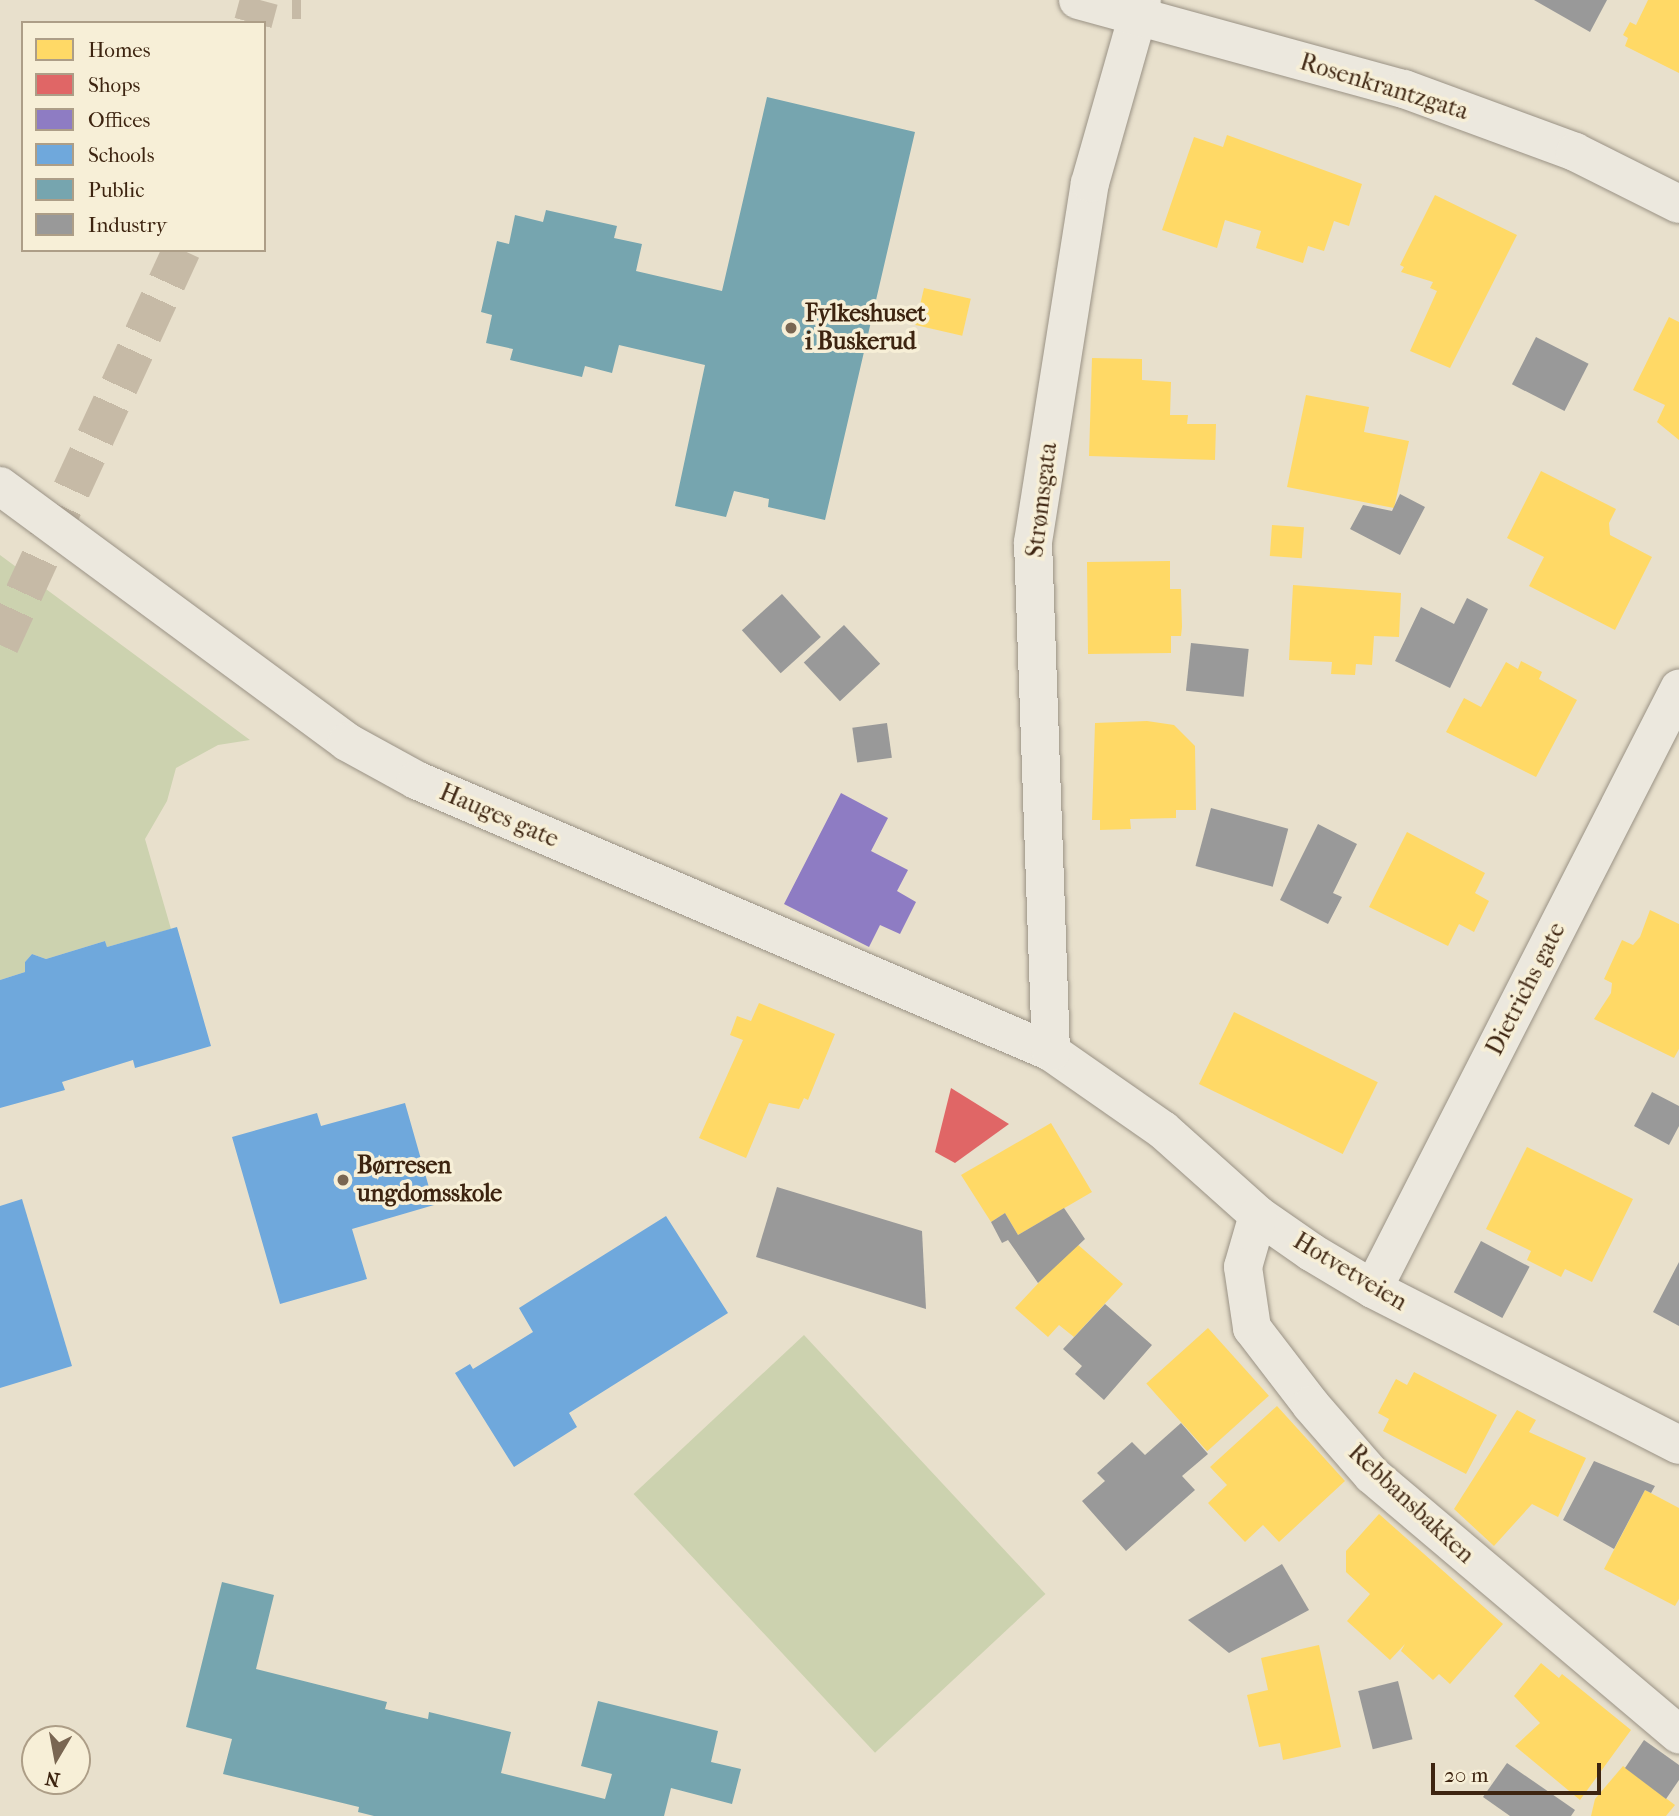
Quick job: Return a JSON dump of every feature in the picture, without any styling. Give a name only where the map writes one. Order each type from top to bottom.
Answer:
[{"type":"street","name":"Rosenkrantzgata","points":[[1077,0],[1139,9],[1404,89],[1575,152],[1679,204]]},
{"type":"street","name":"Strømsgata","points":[[1051,1052],[1033,542],[1090,183],[1139,9]]},
{"type":"street","name":"Hauges gate","points":[[0,486],[280,696],[347,742],[416,780],[1051,1052]]},
{"type":"street","name":"Dietrichs gate","points":[[1373,1289],[1679,689]]},
{"type":"street","name":"Hotvetveien","points":[[1051,1052],[1163,1130],[1258,1215],[1373,1289],[1679,1444]]},
{"type":"street","name":"Rebbansbakken","points":[[1258,1215],[1243,1267],[1252,1328],[1311,1405],[1372,1475],[1679,1734]]},
{"type":"green space","points":[[0,555],[250,740],[218,745],[176,768],[167,801],[145,839],[171,929],[107,947],[105,941],[46,959],[32,954],[25,962],[25,972],[0,980]]},
{"type":"green space","points":[[804,1335],[1045,1594],[875,1753],[634,1494]]},
{"type":"building: Homes","points":[[1648,0],[1679,0],[1679,73],[1625,46],[1628,38],[1623,35],[1630,22],[1636,25]]},
{"type":"building: Homes","points":[[1227,135],[1362,184],[1349,226],[1334,221],[1324,251],[1308,246],[1303,263],[1256,248],[1261,231],[1225,220],[1217,248],[1162,230],[1194,137],[1223,147]]},
{"type":"building: Homes","points":[[1435,195],[1517,235],[1450,368],[1410,351],[1437,291],[1430,288],[1433,282],[1401,272],[1404,267],[1400,265]]},
{"type":"building: Homes","points":[[924,288],[971,299],[962,336],[915,325]]},
{"type":"building: Homes","points":[[1669,317],[1679,322],[1679,440],[1657,422],[1665,405],[1633,390]]},
{"type":"building: Homes","points":[[1092,358],[1142,359],[1142,380],[1171,382],[1170,415],[1188,415],[1187,424],[1216,424],[1215,460],[1089,456]]},
{"type":"building: Homes","points":[[1306,395],[1369,407],[1364,432],[1409,441],[1394,508],[1287,487]]},
{"type":"building: Homes","points":[[1541,471],[1616,509],[1609,523],[1610,535],[1652,557],[1615,630],[1529,586],[1544,557],[1507,538]]},
{"type":"building: Homes","points":[[1272,525],[1304,527],[1302,558],[1270,556]]},
{"type":"building: Homes","points":[[1170,561],[1170,589],[1181,589],[1182,627],[1181,636],[1171,636],[1171,653],[1088,654],[1087,562]]},
{"type":"building: Homes","points":[[1293,585],[1401,593],[1399,637],[1374,636],[1372,665],[1356,664],[1355,675],[1331,674],[1332,662],[1289,660]]},
{"type":"building: Homes","points":[[1521,661],[1542,672],[1539,679],[1577,700],[1536,777],[1446,732],[1464,698],[1481,707],[1506,662],[1518,669]]},
{"type":"building: Homes","points":[[1147,721],[1174,725],[1195,746],[1196,810],[1176,810],[1176,818],[1130,819],[1131,829],[1100,830],[1100,820],[1092,820],[1095,723]]},
{"type":"building: Homes","points":[[1407,832],[1485,873],[1475,893],[1489,901],[1474,932],[1459,924],[1448,946],[1369,907]]},
{"type":"building: Homes","points":[[1650,910],[1679,924],[1679,1049],[1674,1058],[1594,1019],[1611,993],[1612,983],[1604,979],[1622,940],[1633,945],[1640,937]]},
{"type":"building: Homes","points":[[759,1003],[835,1034],[808,1100],[804,1098],[799,1109],[769,1103],[746,1158],[699,1138],[743,1040],[730,1035],[737,1016],[751,1021]]},
{"type":"building: Homes","points":[[1234,1012],[1378,1082],[1343,1154],[1199,1084]]},
{"type":"building: Homes","points":[[1051,1123],[1092,1192],[1018,1235],[1005,1213],[991,1222],[961,1175]]},
{"type":"building: Homes","points":[[1527,1147],[1633,1199],[1592,1282],[1565,1269],[1561,1277],[1527,1260],[1531,1251],[1486,1229]]},
{"type":"building: Homes","points":[[1076,1243],[1123,1284],[1074,1337],[1059,1325],[1048,1337],[1015,1308]]},
{"type":"building: Homes","points":[[1208,1328],[1269,1396],[1207,1451],[1146,1384]]},
{"type":"building: Homes","points":[[1414,1372],[1497,1415],[1466,1474],[1383,1431],[1389,1419],[1378,1413],[1396,1379],[1407,1385]]},
{"type":"building: Homes","points":[[1277,1406],[1345,1481],[1279,1542],[1263,1525],[1245,1542],[1208,1503],[1227,1485],[1210,1467]]},
{"type":"building: Homes","points":[[1517,1410],[1536,1420],[1529,1432],[1586,1458],[1558,1517],[1532,1504],[1494,1546],[1454,1509]]},
{"type":"building: Homes","points":[[1645,1490],[1679,1508],[1679,1599],[1675,1606],[1604,1569]]},
{"type":"building: Homes","points":[[1379,1514],[1503,1624],[1450,1684],[1439,1674],[1433,1680],[1401,1651],[1405,1644],[1390,1660],[1347,1621],[1370,1594],[1346,1572],[1346,1551]]},
{"type":"building: Homes","points":[[1319,1645],[1341,1747],[1283,1760],[1280,1743],[1259,1747],[1247,1695],[1268,1690],[1261,1658]]},
{"type":"building: Homes","points":[[1541,1663],[1559,1678],[1562,1674],[1631,1730],[1580,1800],[1515,1746],[1540,1723],[1514,1696]]},
{"type":"building: Homes","points":[[1623,1766],[1675,1805],[1666,1816],[1591,1816],[1595,1799]]},
{"type":"building: Shops","points":[[951,1088],[1009,1124],[955,1163],[935,1152]]},
{"type":"building: Offices","points":[[841,793],[888,818],[871,851],[908,870],[897,891],[916,902],[900,934],[880,925],[869,947],[784,904]]},
{"type":"building: Schools","points":[[177,927],[211,1046],[135,1068],[133,1060],[62,1082],[65,1090],[0,1108],[0,980],[25,972],[25,962],[32,954],[46,959],[105,941],[107,947]]},
{"type":"building: Schools","points":[[405,1103],[434,1205],[352,1229],[367,1279],[280,1304],[232,1137],[317,1113],[321,1126]]},
{"type":"building: Schools","points":[[22,1199],[72,1366],[0,1388],[0,1206]]},
{"type":"building: Schools","points":[[666,1216],[728,1313],[569,1413],[577,1427],[514,1467],[455,1373],[470,1364],[473,1369],[533,1332],[519,1308]]},
{"type":"building: Public","name":"Fylkeshuset i Buskerud","points":[[767,97],[915,132],[825,520],[768,507],[769,499],[734,491],[726,517],[675,506],[705,365],[619,345],[612,373],[585,366],[582,377],[510,360],[513,349],[486,343],[492,315],[481,312],[497,241],[509,244],[515,215],[543,222],[546,210],[617,226],[614,238],[642,244],[636,271],[722,291]]},
{"type":"building: Public","points":[[222,1582],[274,1595],[256,1669],[387,1702],[385,1709],[428,1719],[429,1712],[511,1732],[501,1773],[605,1799],[612,1774],[581,1766],[598,1701],[718,1731],[711,1762],[741,1769],[732,1804],[671,1788],[664,1816],[374,1816],[358,1812],[359,1807],[223,1774],[232,1739],[186,1727]]},
{"type":"building: Industry","points":[[1534,0],[1607,0],[1590,32]]},
{"type":"building: Industry","points":[[1536,337],[1589,364],[1565,411],[1512,384]]},
{"type":"building: Industry","points":[[1400,494],[1425,507],[1400,555],[1350,529],[1363,505],[1392,511]]},
{"type":"building: Industry","points":[[782,594],[821,637],[781,673],[742,630]]},
{"type":"building: Industry","points":[[1467,598],[1488,609],[1450,688],[1395,661],[1421,607],[1454,624]]},
{"type":"building: Industry","points":[[844,625],[880,664],[840,701],[804,663]]},
{"type":"building: Industry","points":[[1191,643],[1249,649],[1244,697],[1186,691]]},
{"type":"building: Industry","points":[[887,723],[892,758],[857,763],[852,728]]},
{"type":"building: Industry","points":[[1211,808],[1288,829],[1273,887],[1195,866]]},
{"type":"building: Industry","points":[[1318,824],[1357,844],[1333,893],[1342,897],[1328,924],[1280,900]]},
{"type":"building: Industry","points":[[1652,1092],[1679,1106],[1679,1126],[1669,1145],[1634,1126]]},
{"type":"building: Industry","points":[[777,1187],[922,1231],[926,1309],[756,1257]]},
{"type":"building: Industry","points":[[1064,1208],[1085,1239],[1038,1283],[1008,1240],[1002,1243],[991,1222],[1005,1213],[1018,1235]]},
{"type":"building: Industry","points":[[1481,1241],[1530,1267],[1502,1318],[1454,1292]]},
{"type":"building: Industry","points":[[1679,1262],[1679,1326],[1653,1312]]},
{"type":"building: Industry","points":[[1105,1304],[1152,1345],[1104,1400],[1075,1374],[1082,1366],[1063,1349]]},
{"type":"building: Industry","points":[[1181,1423],[1208,1454],[1182,1476],[1195,1490],[1126,1551],[1082,1501],[1105,1481],[1097,1473],[1132,1442],[1145,1455]]},
{"type":"building: Industry","points":[[1594,1461],[1655,1486],[1651,1493],[1645,1490],[1614,1549],[1563,1520]]},
{"type":"building: Industry","points":[[1282,1564],[1309,1610],[1229,1653],[1188,1620]]},
{"type":"building: Industry","points":[[1398,1681],[1413,1739],[1373,1749],[1358,1691]]},
{"type":"building: Industry","points":[[1644,1740],[1679,1765],[1679,1780],[1666,1799],[1625,1768]]},
{"type":"building: Industry","points":[[1507,1763],[1575,1810],[1571,1816],[1510,1816],[1483,1797]]},
{"type":"tunnel","points":[[254,21],[259,0]]},
{"type":"tunnel","points":[[292,0],[301,0]]},
{"type":"tunnel","points":[[0,645],[181,252]]},
{"type":"place","name":"Fylkeshuset i Buskerud","points":[[791,328]]},
{"type":"place","name":"Børresen ungdomsskole","points":[[343,1180]]}]
